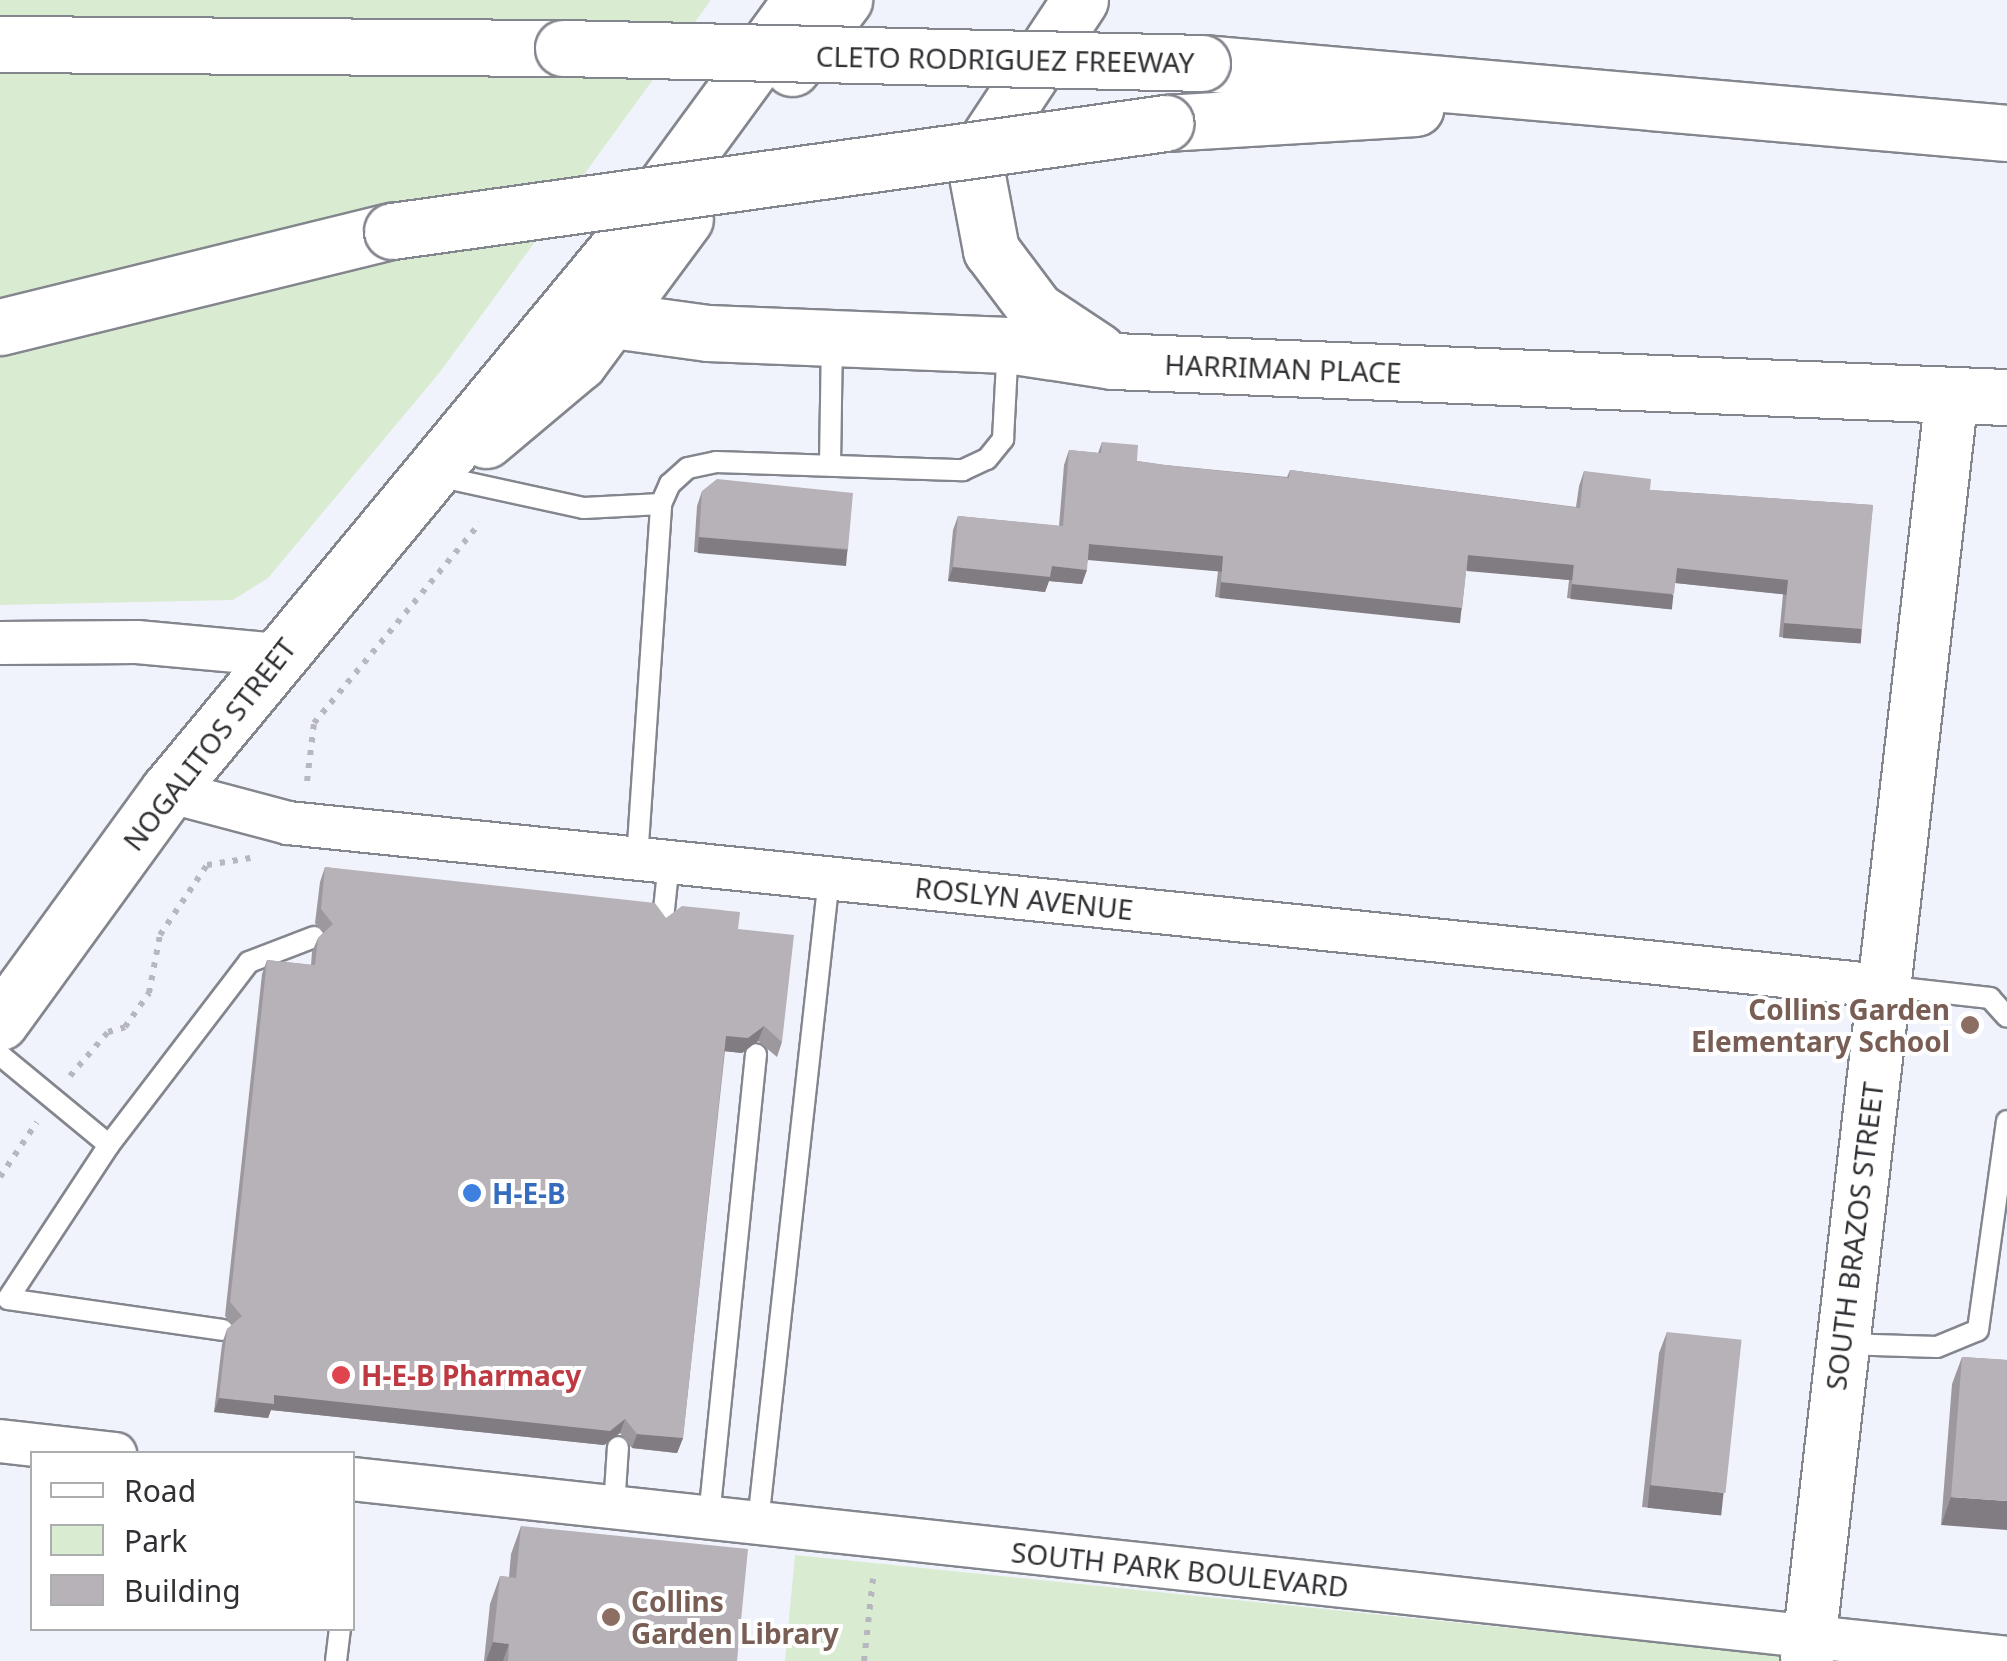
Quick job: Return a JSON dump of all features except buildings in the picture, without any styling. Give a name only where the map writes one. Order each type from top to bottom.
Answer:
[{"type":"main road","name":"NOGALITOS STREET","points":[[0,1022],[168,790],[427,474],[508,428],[579,362],[586,316],[635,227],[801,0]]},
{"type":"main road","name":"NOGALITOS STREET","points":[[586,316],[844,0]]},
{"type":"main road","points":[[1080,0],[974,160],[992,250],[1036,310],[1112,361]]},
{"type":"main road","name":"CLETO RODRIGUEZ FREEWAY","points":[[0,44],[563,48],[1202,63],[1626,96],[2007,134]]},
{"type":"main road","points":[[0,327],[392,232],[1165,123],[1626,96]]},
{"type":"main road","name":"HARRIMAN PLACE","points":[[586,316],[708,333],[1008,345],[1112,361],[2007,398]]},
{"type":"street","name":"SOUTH BRAZOS STREET","points":[[1809,1650],[1952,394]]},
{"type":"street","points":[[0,642],[136,642],[280,654]]},
{"type":"street","name":"ROSLYN AVENUE","points":[[168,790],[288,823],[1883,986]]},
{"type":"street","points":[[0,1441],[88,1451]]},
{"type":"street","name":"SOUTH PARK BOULEVARD","points":[[355,1479],[758,1522],[1809,1650],[2007,1658]]},
{"type":"lane","points":[[830,465],[832,338]]},
{"type":"lane","points":[[663,919],[653,860],[661,504],[688,468],[716,462],[941,472],[987,459],[1002,438],[1008,345]]},
{"type":"lane","points":[[427,474],[584,508],[661,504]]},
{"type":"lane","points":[[758,1522],[829,878]]},
{"type":"lane","points":[[223,1330],[8,1299],[109,1145],[248,962],[314,937]]},
{"type":"lane","points":[[1883,986],[1990,998],[2007,1017]]},
{"type":"lane","points":[[709,1517],[756,1054]]},
{"type":"lane","points":[[0,1055],[109,1145]]},
{"type":"lane","points":[[1841,1344],[1937,1348],[1978,1330],[2007,1121]]},
{"type":"lane","points":[[614,1507],[618,1447]]},
{"type":"lane","points":[[336,1661],[340,1631]]},
{"type":"path","points":[[306,792],[314,722],[480,523]]},
{"type":"path","points":[[80,1063],[108,1032],[126,1027],[149,993],[160,935],[207,865],[250,857]]},
{"type":"path","points":[[0,1177],[30,1133]]},
{"type":"path","points":[[864,1661],[874,1570]]},
{"type":"green space","points":[[0,0],[711,0],[440,372],[268,578],[233,600],[0,605]]},
{"type":"green space","points":[[795,1555],[1833,1661],[785,1661]]},
{"type":"place","name":"Collins Garden Elementary School","points":[[1970,1025]]},
{"type":"place","name":"H-E-B","points":[[472,1193]]},
{"type":"place","name":"H-E-B Pharmacy","points":[[341,1375]]},
{"type":"place","name":"Collins Garden Library","points":[[611,1617]]}]
